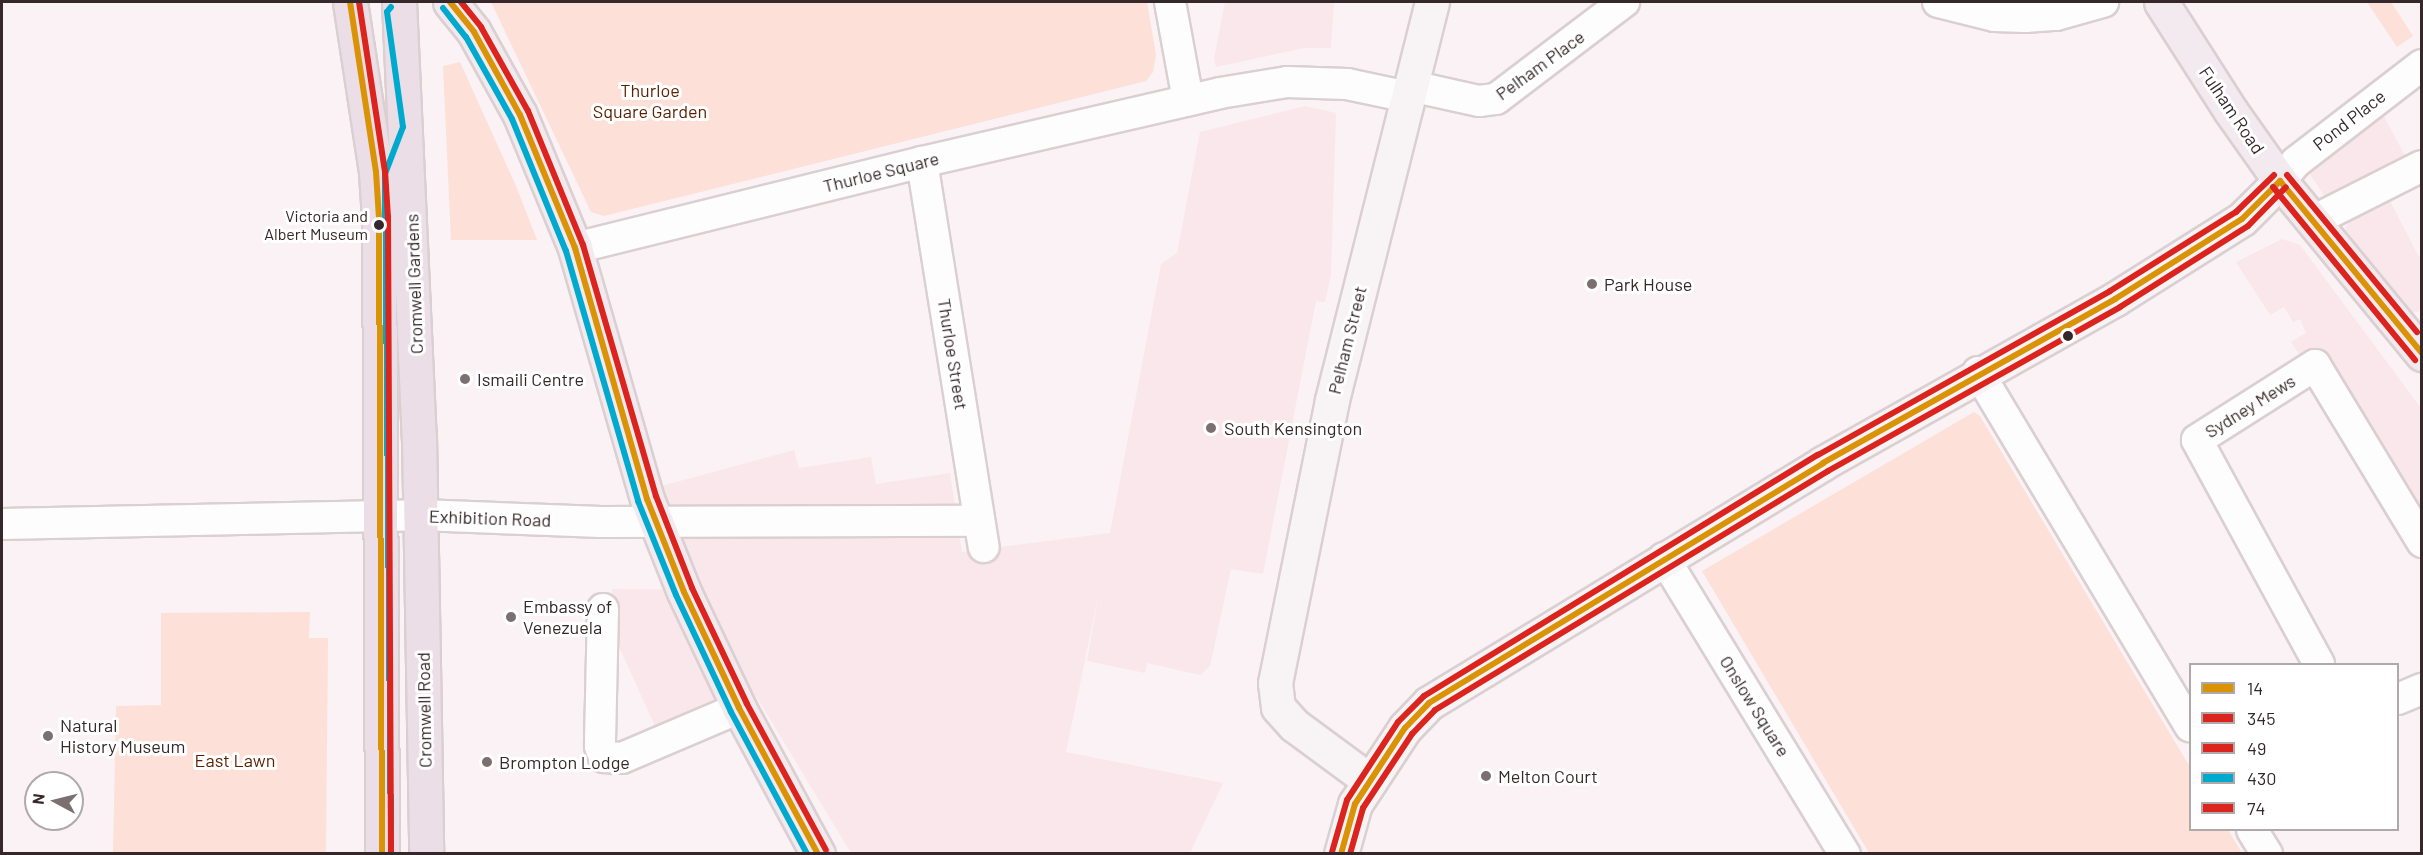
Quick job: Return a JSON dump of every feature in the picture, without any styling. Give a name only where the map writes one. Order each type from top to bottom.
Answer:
[{"type":"highway","name":"Cromwell Gardens","points":[[350,2],[376,172],[379,218],[378,516],[382,854]]},
{"type":"highway","name":"Cromwell Gardens","points":[[399,2],[414,261],[422,566]]},
{"type":"highway","name":"Cromwell Road","points":[[422,566],[426,854]]},
{"type":"main road","points":[[450,2],[474,32],[520,115],[575,248],[657,522],[684,592],[739,708],[818,854]]},
{"type":"main road","name":"Pelham Street","points":[[1370,781],[1294,725],[1278,707],[1275,683],[1332,400],[1432,2]]},
{"type":"main road","name":"Fulham Road","points":[[2161,2],[2230,110],[2280,181],[2418,341]]},
{"type":"main road","points":[[1341,854],[1355,804],[1405,728],[1429,703],[1664,558],[1978,372],[2115,299],[2242,219],[2280,181]]},
{"type":"street","points":[[1170,2],[1188,100]]},
{"type":"street","name":"Pelham Place","points":[[1409,92],[1479,101],[1496,99],[1624,2]]},
{"type":"street","points":[[1938,2],[1995,16],[2025,17],[2056,15],[2103,2]]},
{"type":"street","name":"Pond Place","points":[[2280,181],[2296,162],[2421,65]]},
{"type":"street","name":"Thurloe Square","points":[[575,248],[922,162],[1220,93],[1287,82],[1347,84],[1409,92]]},
{"type":"street","name":"Thurloe Street","points":[[922,162],[982,534]]},
{"type":"street","points":[[2313,220],[2421,166]]},
{"type":"street","name":"Sydney Mews","points":[[2318,663],[2197,440],[2315,365],[2421,542]]},
{"type":"street","points":[[1978,372],[2189,724]]},
{"type":"street","name":"Exhibition Road","points":[[2,524],[420,515],[982,534]]},
{"type":"street","name":"Onslow Square","points":[[1664,558],[1845,854]]},
{"type":"street","points":[[603,609],[600,746],[604,757],[622,758],[739,708]]},
{"type":"street","points":[[2399,698],[2421,689]]},
{"type":"street","points":[[2253,831],[2267,854]]},
{"type":"shaded area","points":[[1225,2],[1334,2],[1331,48],[1304,48],[1216,67],[1214,59]]},
{"type":"shaded area","points":[[1305,106],[1336,113],[1331,275],[1325,302],[1316,301],[1263,574],[1231,569],[1210,666],[1200,675],[1147,663],[1145,673],[1087,661],[1099,592],[1066,752],[1223,783],[1190,853],[851,853],[756,696],[659,735],[610,627],[612,589],[700,590],[654,488],[794,450],[799,468],[871,457],[876,484],[950,473],[962,552],[1110,533],[1161,264],[1177,253],[1200,132]]},
{"type":"shaded area","points":[[2380,109],[2410,165],[2332,207],[2309,173],[2309,164]]},
{"type":"shaded area","points":[[2390,201],[2419,257],[2421,256],[2421,310],[2417,312],[2403,312],[2345,228],[2350,221]]},
{"type":"shaded area","points":[[2282,239],[2300,245],[2421,408],[2421,516],[2332,362],[2327,366],[2303,360],[2291,342],[2306,333],[2300,319],[2293,322],[2284,307],[2270,315],[2236,262]]},
{"type":"green space","name":"Thurloe Square Garden","points":[[491,2],[1147,2],[1156,55],[1153,72],[1146,81],[604,216],[591,212]]},
{"type":"green space","points":[[2367,2],[2391,2],[2413,36],[2397,47]]},
{"type":"green space","points":[[460,62],[516,186],[537,240],[451,240],[443,66]]},
{"type":"green space","points":[[1974,412],[1980,416],[2189,765],[2189,831],[2229,831],[2242,853],[1869,853],[1702,571]]},
{"type":"green space","name":"East Lawn","points":[[310,612],[309,638],[328,638],[326,853],[113,853],[116,706],[161,705],[161,613]]},
{"type":"transit line","name":"14","points":[[350,2],[376,172],[379,218],[382,854]]},
{"type":"transit line","name":"74","points":[[359,2],[385,171],[388,217],[391,854]]},
{"type":"transit line","name":"14","points":[[450,2],[474,32],[520,115],[575,248],[647,499],[684,592],[739,708],[818,854]]},
{"type":"transit line","name":"74","points":[[461,2],[481,27],[528,111],[583,245],[656,496],[692,588],[747,704],[826,850]]},
{"type":"transit line","name":"430","points":[[391,7],[387,12],[403,127],[385,174],[391,854]]},
{"type":"transit line","name":"430","points":[[443,8],[466,37],[512,119],[566,251],[638,501],[676,595],[731,712],[807,854]]},
{"type":"transit line","name":"49","points":[[1332,852],[1347,800],[1398,722],[1424,696],[1818,455],[2110,291],[2236,212],[2274,175]]},
{"type":"transit line","name":"49","points":[[2287,175],[2417,332]]},
{"type":"transit line","name":"14","points":[[2280,181],[2422,353]]},
{"type":"transit line","name":"14","points":[[1341,854],[1355,804],[1405,728],[1429,703],[1823,463],[2115,299],[2242,219],[2280,181]]},
{"type":"transit line","name":"345","points":[[2273,187],[2415,360]]},
{"type":"transit line","name":"345","points":[[1350,854],[1363,808],[1412,734],[1435,710],[1828,471],[2120,307],[2248,226],[2286,187]]},
{"type":"place","name":"Victoria and Albert Museum","points":[[379,225]]},
{"type":"place","name":"Park House","points":[[1592,284]]},
{"type":"place","name":"Ismaili Centre","points":[[465,379]]},
{"type":"place","name":"South Kensington","points":[[1211,428]]},
{"type":"place","name":"Embassy of Venezuela","points":[[511,617]]},
{"type":"place","name":"Natural History Museum","points":[[48,736]]},
{"type":"place","name":"Brompton Lodge","points":[[487,762]]},
{"type":"place","name":"Melton Court","points":[[1486,776]]}]
